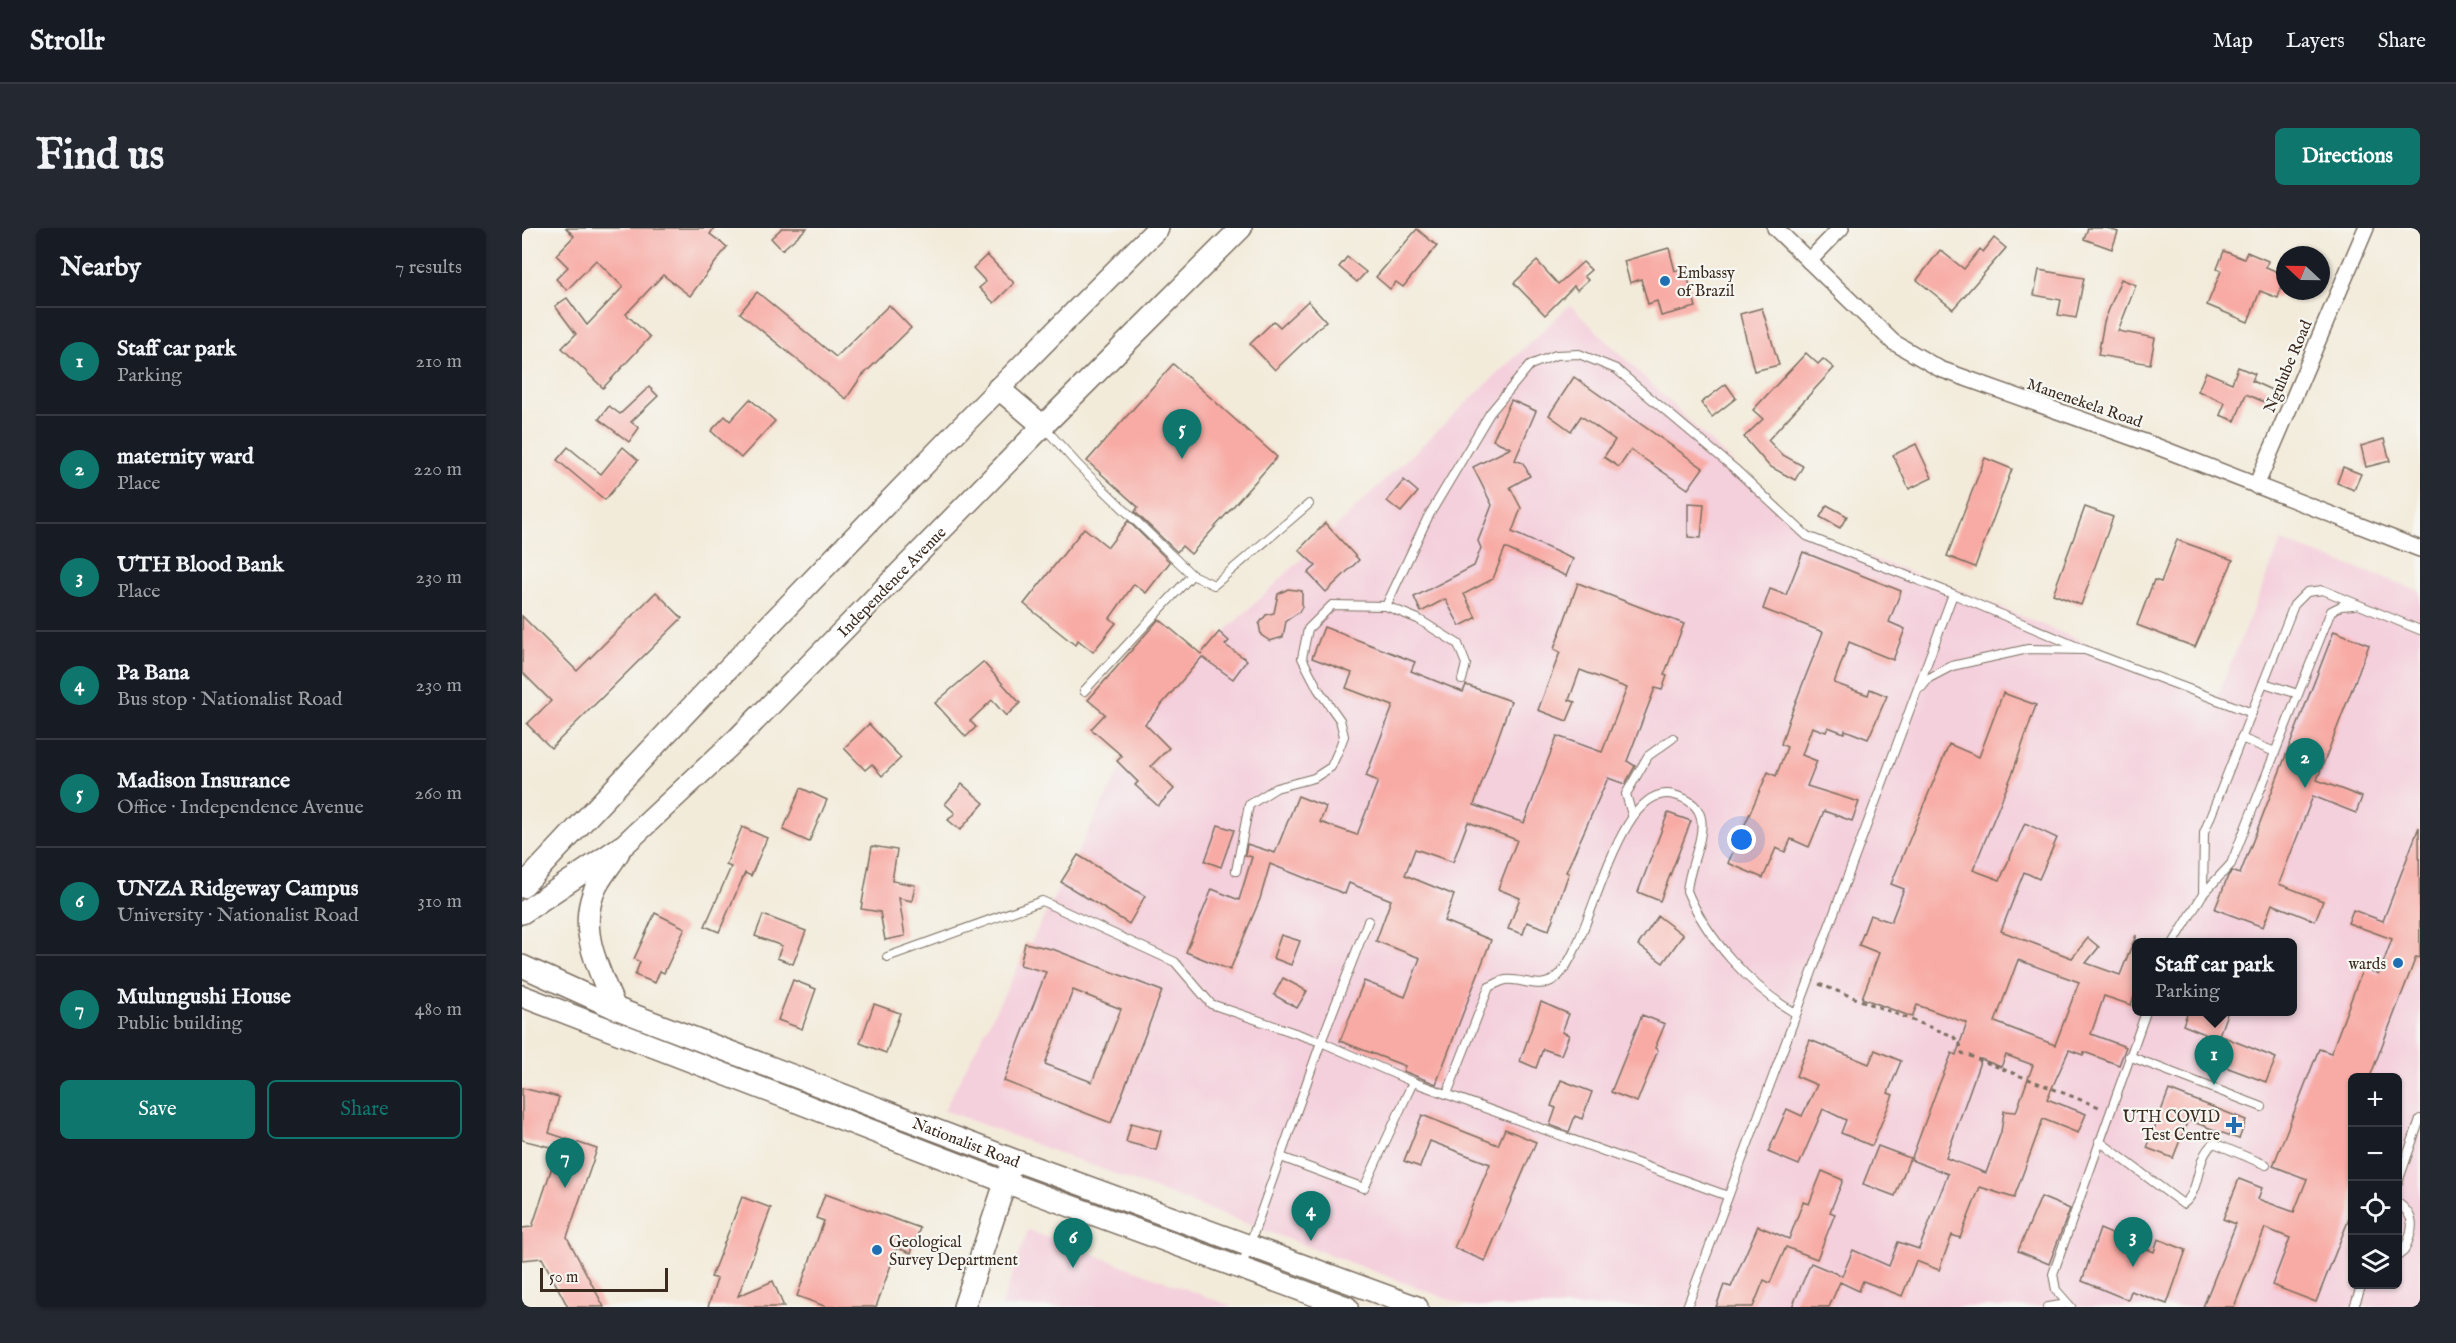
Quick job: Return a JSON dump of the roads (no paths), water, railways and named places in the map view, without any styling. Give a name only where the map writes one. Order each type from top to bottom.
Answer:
[{"type":"main road","points":[[522,887],[692,704],[998,388],[1158,228]]},
{"type":"main road","name":"Independence Avenue","points":[[522,914],[625,844],[738,738],[1043,426],[1241,228]]},
{"type":"main road","points":[[998,388],[1043,426]]},
{"type":"main road","points":[[615,1008],[591,947],[589,921],[595,888],[625,844]]},
{"type":"main road","name":"Nationalist Road","points":[[522,966],[615,1008],[1014,1160],[1417,1307]]},
{"type":"main road","name":"Nationalist Road","points":[[522,996],[1005,1182],[1347,1307]]},
{"type":"main road","points":[[964,1307],[1014,1160]]},
{"type":"street","name":"Manenekela Road","points":[[1775,228],[1893,342],[1940,369],[2153,445],[2420,549]]},
{"type":"street","points":[[1809,261],[1841,228]]},
{"type":"street","name":"Ngulube Road","points":[[2256,486],[2366,228]]},
{"type":"lane","points":[[1386,606],[1428,517],[1490,413],[1530,365],[1556,355],[1579,354],[1616,369],[1735,469],[1807,536],[2085,650],[2252,713]]},
{"type":"lane","points":[[1043,426],[1078,465],[1192,576],[1214,585],[1309,504]]},
{"type":"lane","points":[[1084,691],[1192,576]]},
{"type":"lane","points":[[2203,894],[2204,833],[2294,605],[2307,592],[2323,590],[2420,630]]},
{"type":"lane","points":[[1686,1307],[1953,594]]},
{"type":"lane","points":[[2176,938],[2203,894],[2231,864],[2331,611],[2341,606],[2355,604]]},
{"type":"lane","points":[[1236,871],[1249,806],[1276,788],[1314,778],[1331,767],[1344,736],[1340,720],[1318,689],[1302,658],[1308,629],[1332,605],[1386,606],[1418,619],[1458,644],[1466,664],[1462,680]]},
{"type":"lane","points":[[1917,693],[1929,678],[1952,666],[2028,649],[2085,650]]},
{"type":"lane","points":[[2264,683],[2298,694]]},
{"type":"lane","points":[[1632,815],[1626,794],[1648,756],[1672,738]]},
{"type":"lane","points":[[2241,738],[2275,752]]},
{"type":"lane","points":[[1447,1094],[1489,987],[1507,980],[1528,984],[1542,983],[1558,976],[1568,961],[1632,815],[1656,795],[1668,793],[1687,798],[1698,809],[1703,823],[1687,891],[1692,904],[1710,933],[1772,999],[1795,1013]]},
{"type":"lane","points":[[887,957],[1042,901],[1175,962],[1211,1004],[1321,1042],[1413,1082],[1728,1196]]},
{"type":"lane","points":[[1242,1268],[1321,1042],[1368,921]]},
{"type":"lane","points":[[2069,1306],[2056,1290],[2053,1274],[2144,1016]]},
{"type":"lane","points":[[2129,1056],[2262,1107]]},
{"type":"lane","points":[[1281,1157],[1364,1188],[1413,1082]]},
{"type":"lane","points":[[2397,1181],[2420,1119]]},
{"type":"lane","points":[[2099,1141],[2182,1204],[2190,1200],[2204,1154],[2214,1143],[2266,1165]]},
{"type":"lane","points":[[2402,1206],[2409,1211],[2412,1224],[2411,1236],[2402,1252]]},
{"type":"lane","points":[[2355,1307],[2360,1289]]},
{"type":"lane","points":[[2047,1307],[2069,1306]]},
{"type":"place","name":"Embassy of Brazil","points":[[1665,281]]},
{"type":"place","name":"Madison Insurance","points":[[1182,459]]},
{"type":"place","name":"maternity ward","points":[[2305,788]]},
{"type":"place","name":"wards","points":[[2398,963]]},
{"type":"place","name":"Staff car park","points":[[2214,1085]]},
{"type":"place","name":"UTH COVID Test Centre","points":[[2234,1125]]},
{"type":"place","name":"Mulungushi House","points":[[565,1188]]},
{"type":"place","name":"Pa Bana","points":[[1311,1241]]},
{"type":"place","name":"Geological Survey Department","points":[[877,1250]]},
{"type":"place","name":"UTH Blood Bank","points":[[2133,1267]]},
{"type":"place","name":"UNZA Ridgeway Campus","points":[[1073,1268]]}]
